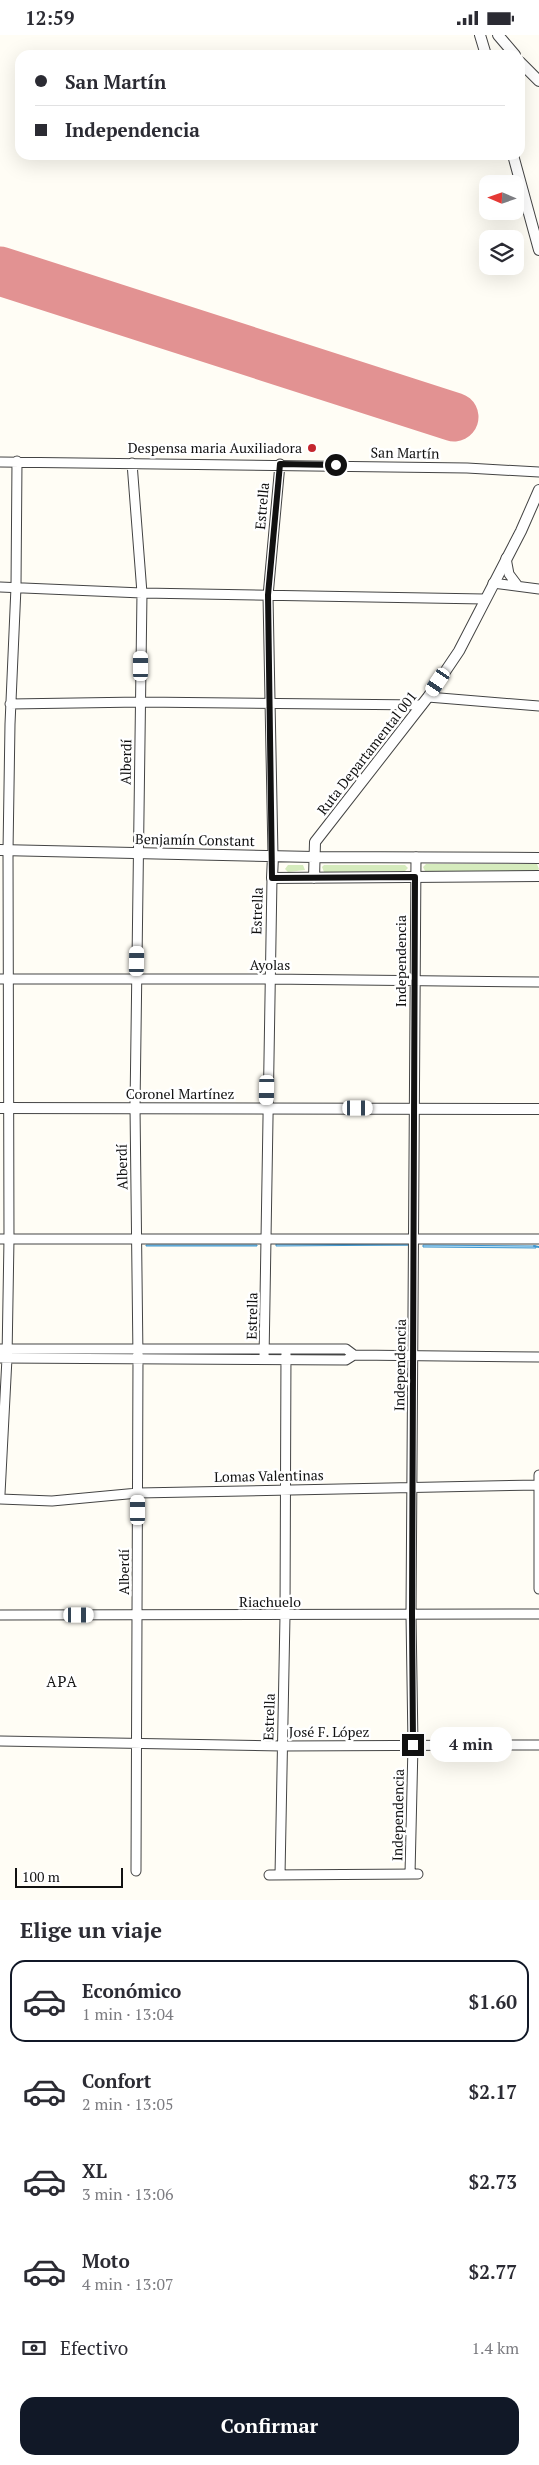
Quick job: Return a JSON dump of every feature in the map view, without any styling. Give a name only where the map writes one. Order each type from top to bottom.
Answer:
[{"type":"street","points":[[498,35],[510,50]]},
{"type":"street","points":[[525,67],[539,81]]},
{"type":"street","points":[[514,160],[539,250]]},
{"type":"street","points":[[0,1494],[5,1239],[4,851],[16,587],[17,461]]},
{"type":"street","name":"San Martín","points":[[0,462],[280,464],[467,468],[539,472]]},
{"type":"street","name":"Alberdí","points":[[132,463],[142,593],[135,1107],[138,1354],[138,1744],[136,1871]]},
{"type":"street","name":"Estrella","points":[[264,1359],[267,1243],[266,1108],[273,856],[268,595],[280,464]]},
{"type":"street","name":"Ruta Departamental 001","points":[[314,878],[315,842],[424,701],[459,651],[539,490]]},
{"type":"street","points":[[506,558],[508,574],[518,586]]},
{"type":"street","points":[[494,583],[539,589]]},
{"type":"street","points":[[0,587],[142,593],[484,599]]},
{"type":"street","points":[[10,704],[424,701],[539,706]]},
{"type":"street","points":[[0,723],[10,724]]},
{"type":"street","name":"Benjamín Constant","points":[[4,851],[314,857],[539,858]]},
{"type":"street","name":"Independencia","points":[[269,1875],[414,1874],[412,1615],[415,1244],[413,1107],[416,857]]},
{"type":"street","points":[[272,878],[539,876]]},
{"type":"street","name":"Ayolas","points":[[5,979],[539,982]]},
{"type":"street","name":"Coronel Martínez","points":[[4,1108],[413,1107],[539,1109]]},
{"type":"street","points":[[5,1239],[415,1244],[539,1239]]},
{"type":"street","points":[[138,1354],[265,1349],[346,1349],[354,1355]]},
{"type":"street","name":"Estrella","points":[[280,1875],[286,1616],[286,1349]]},
{"type":"street","points":[[4,1353],[138,1354],[264,1359],[346,1359],[354,1355],[539,1357]]},
{"type":"street","points":[[539,1475],[539,1589]]},
{"type":"street","name":"Lomas Valentinas","points":[[0,1499],[52,1501],[138,1493],[539,1485]]},
{"type":"street","name":"Riachuelo","points":[[0,1615],[286,1616],[539,1614]]},
{"type":"street","name":"José F. López","points":[[0,1741],[282,1746],[539,1745]]},
{"type":"green space","points":[[426,864],[537,864],[539,869],[537,871],[425,871],[423,867]]},
{"type":"green space","points":[[288,865],[303,865],[305,870],[288,872],[285,869]]},
{"type":"green space","points":[[324,865],[405,865],[408,868],[405,871],[324,872],[322,867]]},
{"type":"green space","points":[[253,1352],[254,1355],[146,1353]]},
{"type":"green space","points":[[294,1353],[345,1353],[346,1356],[294,1356]]},
{"type":"water","points":[[276,1244],[410,1245],[276,1246]]},
{"type":"water","points":[[257,1245],[257,1246],[146,1246]]},
{"type":"water","points":[[423,1245],[536,1246],[536,1248],[423,1247]]},
{"type":"waterway","points":[[534,1246],[539,1247]]},
{"type":"runway","points":[[0,271],[454,417]]},
{"type":"place","name":"Despensa maria Auxiliadora","points":[[312,448]]},
{"type":"district","name":"APA","points":[[62,1682]]},
{"type":"route","points":[[336,465],[280,464],[268,595],[272,878],[415,877],[413,1745]]}]
